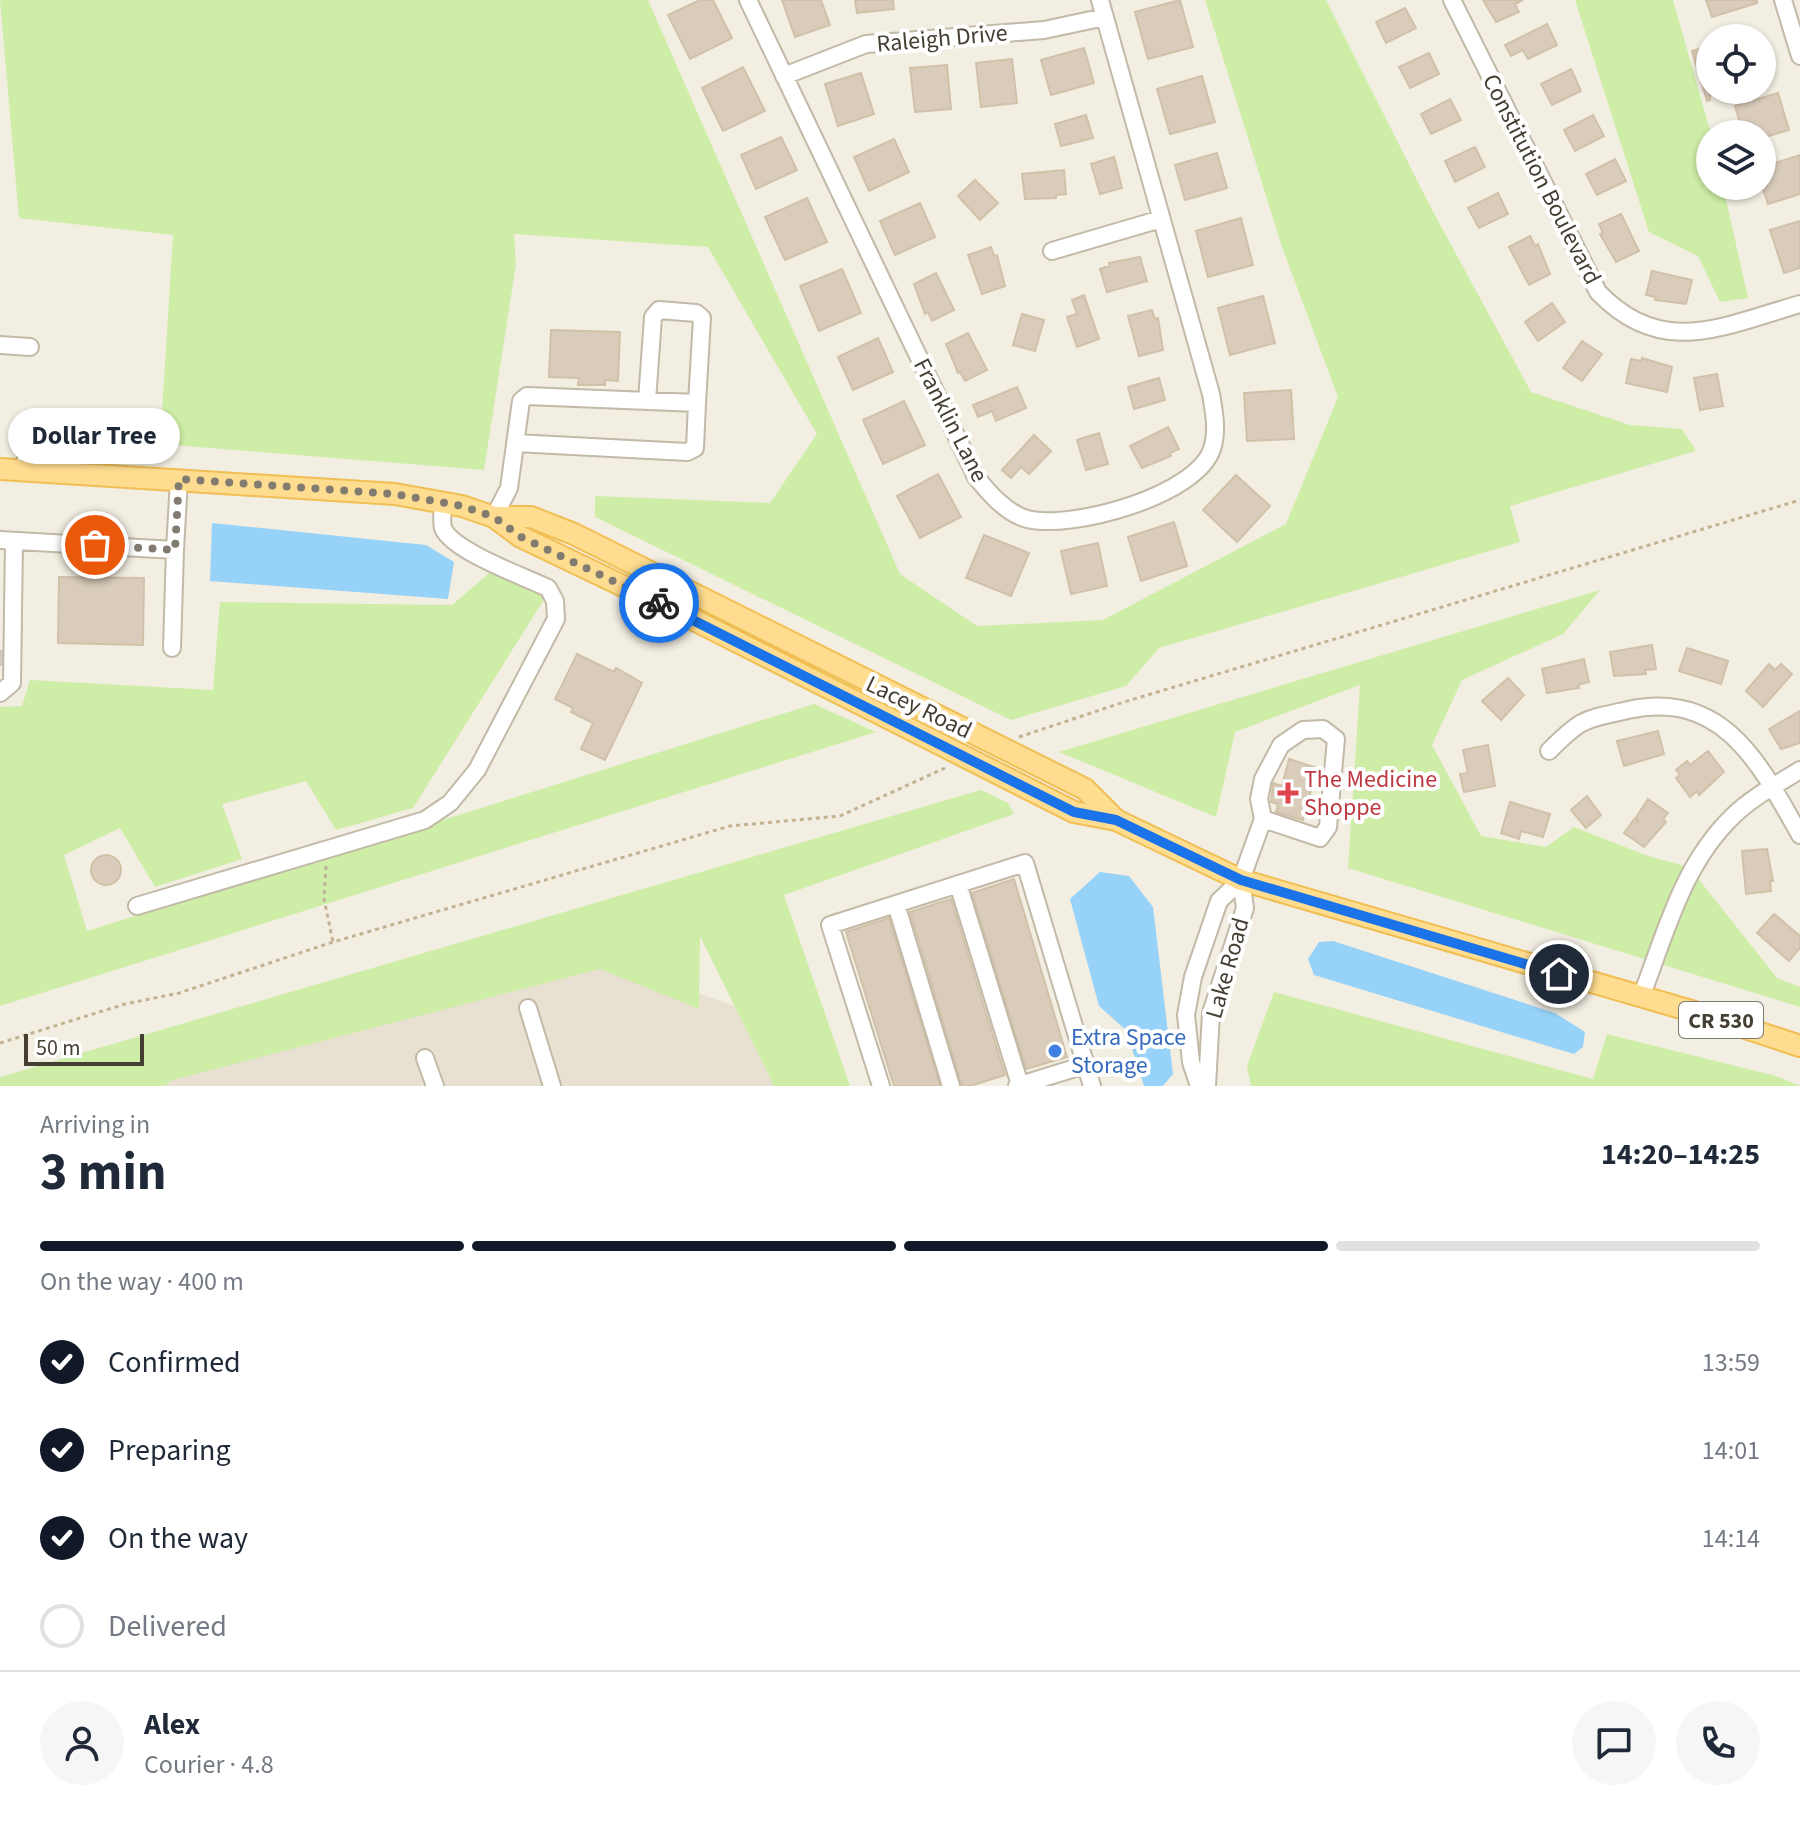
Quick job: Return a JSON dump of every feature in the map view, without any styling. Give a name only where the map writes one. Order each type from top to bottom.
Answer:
[{"type":"main road","name":"Lacey Road","points":[[0,469],[395,494],[443,502],[494,517],[531,517],[574,534],[1085,789],[1116,820]]},
{"type":"main road","name":"Lacey Road","points":[[494,517],[521,537],[694,620],[1074,812],[1116,820],[1241,880],[1800,1046]]},
{"type":"main road","points":[[694,620],[702,600]]},
{"type":"main road","points":[[777,662],[786,641]]},
{"type":"street","name":"Franklin Lane","points":[[748,0],[976,477],[992,497],[1023,518],[1045,522],[1075,520],[1155,496],[1184,483],[1199,471],[1212,450],[1215,426],[1211,394],[1100,0]]},
{"type":"street","name":"Constitution Boulevard","points":[[1452,0],[1598,292],[1618,312],[1636,324],[1673,332],[1724,326],[1800,304]]},
{"type":"street","points":[[1783,0],[1800,56]]},
{"type":"street","name":"Raleigh Drive","points":[[784,76],[866,44],[1044,30],[1105,17]]},
{"type":"street","points":[[1052,251],[1161,219]]},
{"type":"street","points":[[515,443],[687,452],[695,448],[702,318],[696,313],[659,310],[653,317],[647,401]]},
{"type":"street","points":[[0,345],[30,347]]},
{"type":"street","points":[[494,517],[509,488],[521,401],[527,396],[697,403]]},
{"type":"street","points":[[26,439],[26,470]]},
{"type":"street","points":[[172,648],[179,479]]},
{"type":"street","points":[[137,906],[425,820],[450,803],[477,770],[556,619],[555,601],[548,588],[469,551],[448,537],[442,525],[443,502]]},
{"type":"street","points":[[1,692],[12,683],[13,610],[7,540],[175,550]]},
{"type":"street","points":[[1,692],[4,631],[13,610]]},
{"type":"street","points":[[1549,751],[1578,721],[1666,704],[1709,717],[1731,732],[1773,787],[1800,835]]},
{"type":"street","points":[[1241,880],[1263,819],[1259,799],[1261,789],[1281,745],[1303,730],[1323,729],[1336,739],[1328,827],[1320,838],[1263,819]]},
{"type":"street","points":[[1641,997],[1675,901],[1693,866],[1734,814],[1800,770]]},
{"type":"street","points":[[881,1086],[830,925],[1025,863],[1092,1086]]},
{"type":"street","name":"Lake Road","points":[[1199,1086],[1191,1062],[1186,1015],[1193,977],[1219,901],[1241,880]]},
{"type":"street","name":"Lake Road","points":[[1207,1086],[1211,1013],[1245,908],[1241,880]]},
{"type":"street","points":[[958,884],[1018,1086],[1085,1065]]},
{"type":"street","points":[[896,904],[951,1086]]},
{"type":"street","points":[[528,1008],[552,1086]]},
{"type":"street","points":[[425,1058],[435,1086]]},
{"type":"path","points":[[1003,749],[1025,733],[1110,706],[1800,500]]},
{"type":"path","points":[[0,1043],[125,1004],[179,993],[333,942],[730,826],[840,816],[949,766],[958,753]]},
{"type":"path","points":[[327,849],[324,899],[333,942]]},
{"type":"shaded area","points":[[582,953],[758,1014],[793,1086],[109,1086]]},
{"type":"green space","points":[[0,0],[648,0],[900,574],[977,626],[1103,620],[1286,524],[1338,397],[1282,247],[1205,0],[1326,0],[1430,206],[1531,392],[1630,425],[1682,429],[1696,451],[1510,506],[1520,542],[1159,648],[1126,686],[1011,720],[595,517],[595,496],[770,503],[817,434],[708,247],[514,234],[516,264],[484,470],[160,444],[173,235],[19,218]]},
{"type":"green space","points":[[1575,0],[1673,0],[1696,81],[1696,104],[1702,104],[1707,120],[1696,120],[1696,200],[1726,200],[1748,298],[1720,302],[1698,256],[1649,232]]},
{"type":"green space","points":[[494,569],[545,598],[413,808],[336,830],[306,781],[222,804],[242,859],[155,887],[120,828],[64,855],[87,931],[814,704],[876,732],[0,1006],[0,707],[22,706],[30,680],[213,690],[220,602],[452,605]]},
{"type":"green space","points":[[1600,590],[1563,634],[1462,680],[1432,745],[1481,836],[1546,847],[1574,827],[1648,856],[1689,867],[1777,978],[1800,987],[1800,1007],[1348,868],[1360,685],[1235,732],[1216,817],[1059,752]]},
{"type":"green space","points":[[981,790],[1008,803],[1014,814],[784,895],[850,1086],[774,1086],[700,936],[699,1009],[600,969],[172,1080],[165,1086],[0,1086],[0,1077]]},
{"type":"green space","points":[[1274,992],[1593,1079],[1607,1034],[1776,1076],[1800,1086],[1251,1086],[1247,1066]]},
{"type":"water","points":[[212,523],[426,545],[454,562],[448,599],[210,581]]},
{"type":"water","points":[[1100,872],[1129,876],[1153,907],[1173,1074],[1163,1086],[1144,1086],[1126,1030],[1099,1006],[1070,899]]},
{"type":"water","points":[[1333,941],[1555,1013],[1585,1032],[1583,1047],[1574,1054],[1314,975],[1308,959],[1319,942]]},
{"type":"building","points":[[700,0],[713,0],[732,38],[690,59],[668,15]]},
{"type":"building","points":[[782,0],[821,0],[830,25],[795,37]]},
{"type":"building","points":[[855,0],[893,0],[894,9],[857,13]]},
{"type":"building","points":[[1180,0],[1193,47],[1148,59],[1135,12]]},
{"type":"building","points":[[1483,0],[1523,0],[1515,4],[1519,12],[1496,22]]},
{"type":"building","points":[[1706,0],[1757,0],[1757,3],[1712,17]]},
{"type":"building","points":[[1405,8],[1416,28],[1386,43],[1376,22]]},
{"type":"building","points":[[1547,24],[1557,45],[1528,59],[1523,50],[1511,56],[1505,45]]},
{"type":"building","points":[[1084,48],[1094,83],[1051,95],[1041,60]]},
{"type":"building","points":[[1429,53],[1439,74],[1410,88],[1399,67]]},
{"type":"building","points":[[1012,59],[1017,103],[981,107],[976,63]]},
{"type":"building","points":[[947,65],[951,109],[915,112],[910,68]]},
{"type":"building","points":[[743,67],[765,111],[723,131],[702,88]]},
{"type":"building","points":[[1571,69],[1581,91],[1552,105],[1541,84]]},
{"type":"building","points":[[861,73],[874,114],[838,126],[825,84]]},
{"type":"building","points":[[1202,76],[1215,122],[1170,134],[1157,89]]},
{"type":"building","points":[[1776,94],[1789,130],[1776,134],[1776,120],[1739,120],[1735,106],[1776,104]]},
{"type":"building","points":[[1450,99],[1461,120],[1431,134],[1421,114]]},
{"type":"building","points":[[1086,115],[1093,138],[1061,146],[1055,124]]},
{"type":"building","points":[[1593,115],[1604,136],[1575,151],[1564,130]]},
{"type":"building","points":[[781,137],[797,170],[756,189],[741,155]]},
{"type":"building","points":[[894,139],[909,172],[869,191],[854,157]]},
{"type":"building","points":[[1475,147],[1485,167],[1455,182],[1445,161]]},
{"type":"building","points":[[1217,153],[1227,188],[1185,200],[1175,165]]},
{"type":"building","points":[[1800,155],[1800,194],[1768,204],[1767,200],[1776,200],[1776,163]]},
{"type":"building","points":[[1114,157],[1122,188],[1100,194],[1091,164]]},
{"type":"building","points":[[1615,159],[1626,181],[1597,195],[1586,174]]},
{"type":"building","points":[[1064,170],[1066,194],[1056,195],[1056,198],[1025,199],[1022,174]]},
{"type":"building","points":[[975,180],[998,203],[980,220],[958,196]]},
{"type":"building","points":[[1498,193],[1508,214],[1479,228],[1468,208]]},
{"type":"building","points":[[807,198],[827,242],[785,260],[765,217]]},
{"type":"building","points":[[920,203],[935,237],[895,255],[880,221]]},
{"type":"building","points":[[1621,214],[1639,251],[1616,262],[1600,234],[1603,233],[1599,224]]},
{"type":"building","points":[[1241,218],[1253,265],[1208,277],[1196,231]]},
{"type":"building","points":[[1800,221],[1800,268],[1784,273],[1770,230]]},
{"type":"building","points":[[1530,236],[1535,246],[1538,244],[1550,274],[1529,285],[1509,247]]},
{"type":"building","points":[[991,247],[994,256],[997,255],[1005,286],[982,294],[968,255]]},
{"type":"building","points":[[1140,257],[1147,281],[1107,292],[1100,269],[1110,266],[1109,263]]},
{"type":"building","points":[[842,269],[861,313],[819,331],[800,286]]},
{"type":"building","points":[[1652,271],[1692,280],[1686,304],[1655,300],[1656,297],[1646,295]]},
{"type":"building","points":[[936,273],[954,310],[932,321],[928,312],[925,314],[914,284]]},
{"type":"building","points":[[1084,295],[1099,339],[1077,347],[1067,317],[1077,314],[1072,300]]},
{"type":"building","points":[[1263,296],[1275,343],[1230,355],[1218,308]]},
{"type":"building","points":[[1552,303],[1565,322],[1538,341],[1525,322]]},
{"type":"building","points":[[1152,310],[1155,319],[1158,318],[1163,350],[1139,356],[1128,316]]},
{"type":"building","points":[[1022,314],[1044,320],[1035,351],[1013,345]]},
{"type":"building","points":[[551,330],[620,332],[618,381],[605,380],[605,385],[578,385],[579,378],[549,377]]},
{"type":"building","points":[[968,333],[987,370],[965,381],[958,373],[946,344]]},
{"type":"building","points":[[878,338],[893,372],[853,390],[838,357]]},
{"type":"building","points":[[1582,341],[1602,354],[1582,381],[1563,368]]},
{"type":"building","points":[[1642,358],[1672,367],[1667,392],[1626,383],[1631,359],[1641,361]]},
{"type":"building","points":[[1717,374],[1723,406],[1700,410],[1694,378]]},
{"type":"building","points":[[1159,378],[1165,400],[1134,409],[1128,387]]},
{"type":"building","points":[[1017,387],[1026,408],[996,421],[992,411],[978,417],[973,405]]},
{"type":"building","points":[[1291,390],[1294,439],[1247,441],[1244,393]]},
{"type":"building","points":[[904,401],[925,445],[883,464],[863,420]]},
{"type":"building","points":[[1168,427],[1179,449],[1170,453],[1171,456],[1142,468],[1130,446]]},
{"type":"building","points":[[1099,433],[1108,464],[1086,470],[1077,440]]},
{"type":"building","points":[[1034,435],[1051,451],[1029,474],[1021,467],[1011,478],[1002,470]]},
{"type":"building","points":[[938,474],[961,517],[920,538],[897,496]]},
{"type":"building","points":[[1236,475],[1270,506],[1237,542],[1203,510]]},
{"type":"building","points":[[1174,522],[1187,566],[1141,581],[1128,537]]},
{"type":"building","points":[[984,535],[1029,553],[1011,596],[966,578]]},
{"type":"building","points":[[1098,543],[1107,586],[1071,594],[1061,551]]},
{"type":"building","points":[[59,577],[144,578],[143,645],[58,643]]},
{"type":"building","points":[[1652,645],[1656,669],[1645,670],[1646,674],[1614,676],[1610,652]]},
{"type":"building","points":[[1687,648],[1728,661],[1721,684],[1679,671]]},
{"type":"building","points":[[577,654],[614,672],[616,668],[642,683],[605,760],[581,749],[593,723],[571,712],[573,708],[555,699]]},
{"type":"building","points":[[1584,659],[1589,682],[1578,685],[1579,688],[1547,693],[1542,669]]},
{"type":"building","points":[[1769,664],[1775,670],[1781,664],[1792,674],[1763,707],[1746,691]]},
{"type":"building","points":[[1508,678],[1524,695],[1501,720],[1482,701]]},
{"type":"building","points":[[1800,711],[1800,743],[1781,749],[1769,729]]},
{"type":"building","points":[[1658,731],[1664,754],[1624,766],[1617,741]]},
{"type":"building","points":[[1488,745],[1495,786],[1464,792],[1460,774],[1468,773],[1463,750]]},
{"type":"building","points":[[1708,751],[1724,772],[1699,795],[1697,791],[1690,797],[1676,778],[1680,775],[1676,770],[1687,761],[1690,765]]},
{"type":"building","name":"The Medicine Shoppe","points":[[1289,759],[1317,768],[1303,820],[1276,812],[1278,804],[1271,802],[1273,783],[1282,786]]},
{"type":"building","points":[[1587,796],[1601,815],[1586,828],[1571,810]]},
{"type":"building","points":[[1648,799],[1668,813],[1663,819],[1666,822],[1644,847],[1624,833],[1635,818],[1638,823],[1637,816]]},
{"type":"building","points":[[1510,802],[1550,814],[1543,837],[1521,831],[1519,839],[1501,833]]},
{"type":"building","points":[[1767,849],[1773,881],[1770,881],[1771,891],[1746,894],[1742,851]]},
{"type":"building","points":[[106,855],[117,859],[121,870],[117,881],[106,885],[95,881],[91,870],[95,859]]},
{"type":"building","points":[[1014,879],[1067,1057],[1026,1069],[972,893]]},
{"type":"building","points":[[951,899],[1005,1075],[970,1086],[962,1086],[910,912]]},
{"type":"building","points":[[1774,914],[1800,936],[1800,948],[1789,961],[1757,933]]},
{"type":"building","points":[[889,918],[940,1086],[894,1086],[846,932]]},
{"type":"tunnel","points":[[3,649],[3,666]]},
{"type":"way so far","points":[[95,545],[175,550],[179,479],[395,494],[462,506],[494,517],[521,537],[659,603]]},
{"type":"place","name":"Dollar Tree","points":[[95,545]]},
{"type":"place","name":"The Medicine Shoppe","points":[[1288,793]]},
{"type":"place","name":"Extra Space Storage","points":[[1055,1051]]},
{"type":"route","points":[[659,603],[1074,812],[1116,820],[1241,880],[1559,974]]}]
